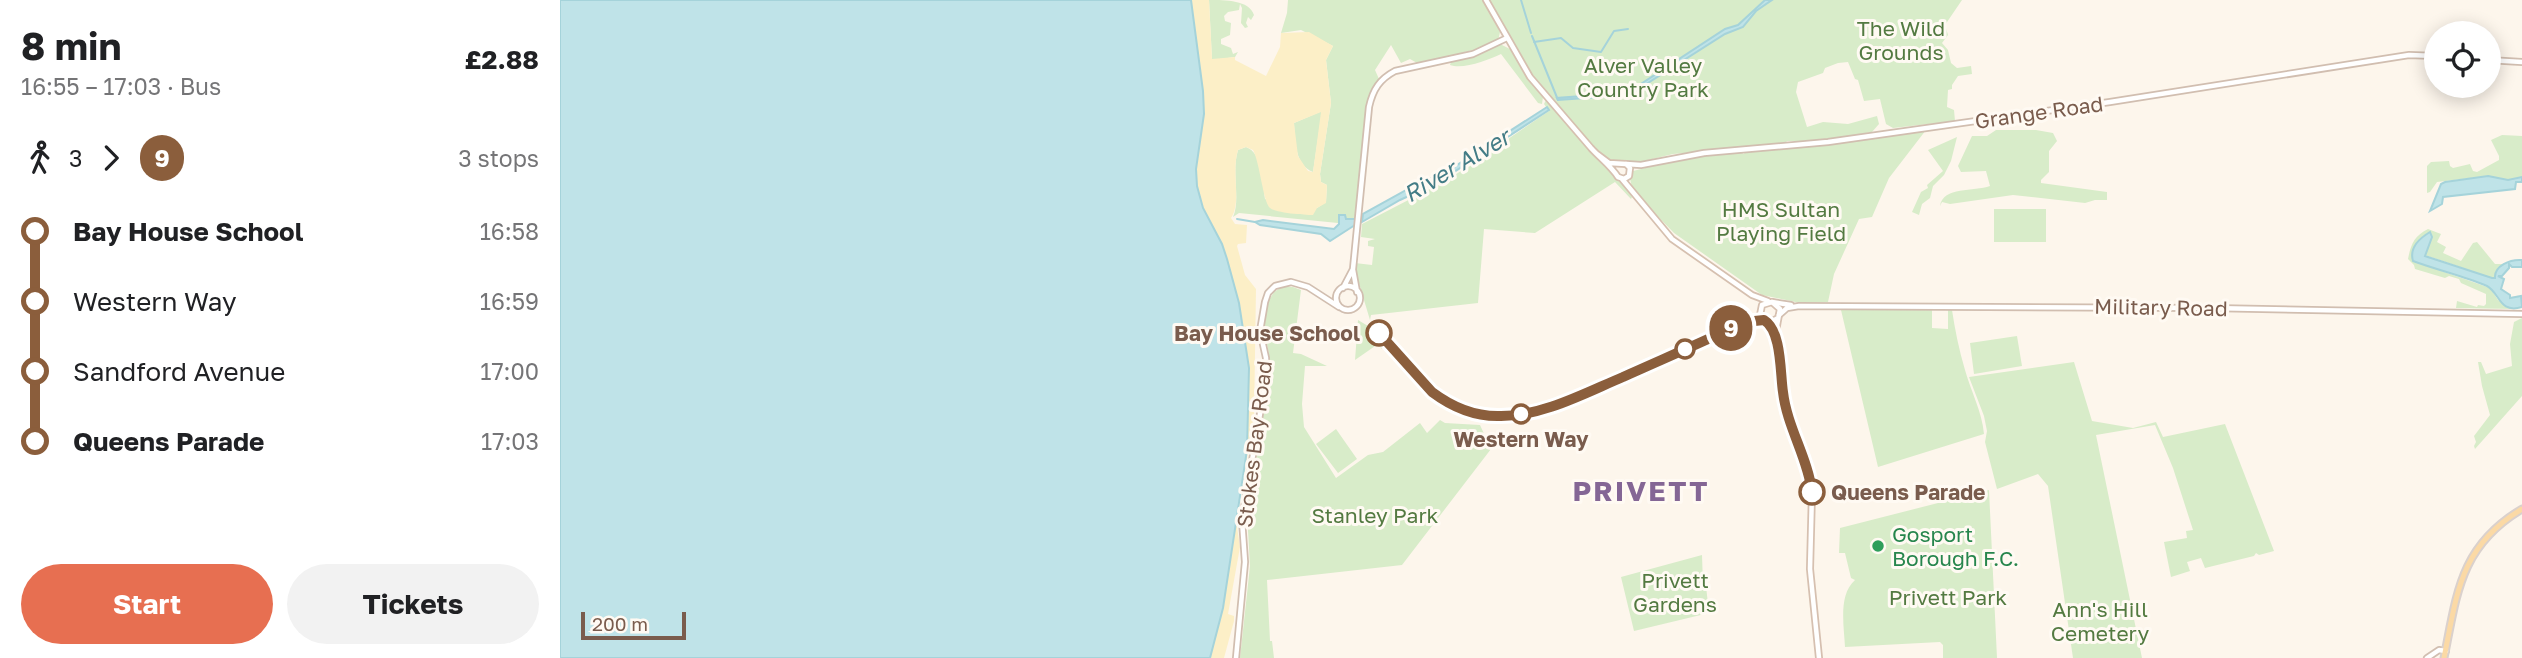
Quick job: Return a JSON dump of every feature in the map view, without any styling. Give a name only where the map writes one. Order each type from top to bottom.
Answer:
[{"type":"main road","points":[[2444,658],[2457,592],[2477,549],[2493,529],[2522,509]]},
{"type":"street","points":[[1486,0],[1530,77],[1622,179],[1636,199],[1672,239],[1752,295],[1762,318],[1771,325],[1777,345],[1788,420],[1810,481],[1810,579],[1819,658]]},
{"type":"street","points":[[1337,293],[1339,306],[1346,310],[1355,307],[1359,298],[1353,269],[1369,107],[1376,87],[1395,71],[1473,54],[1507,38]]},
{"type":"street","name":"Grange Road","points":[[1622,164],[1641,165],[1704,153],[1828,142],[2110,102],[2409,55],[2424,56]]},
{"type":"street","points":[[2501,61],[2522,62]]},
{"type":"street","points":[[1597,154],[1609,163],[1622,164],[1630,174],[1629,183],[1636,199]]},
{"type":"street","points":[[1615,173],[1622,164]]},
{"type":"street","name":"Grange Road","points":[[1622,179],[1641,165]]},
{"type":"street","points":[[1323,297],[1331,297],[1343,288],[1353,269]]},
{"type":"street","name":"Stokes Bay Road","points":[[1236,658],[1245,562],[1242,520],[1265,384],[1266,358],[1260,331],[1265,302],[1273,288],[1286,282],[1306,286],[1339,306]]},
{"type":"street","points":[[1343,288],[1349,287],[1357,292]]},
{"type":"street","name":"Military Road","points":[[1752,295],[1770,302],[1799,306],[2197,307],[2522,314]]},
{"type":"street","points":[[1760,309],[1770,302],[1780,309],[1777,345]]},
{"type":"street","name":"Military Road","points":[[1779,317],[1787,308],[1799,306]]},
{"type":"street","points":[[1767,322],[1779,317]]},
{"type":"street","points":[[2427,658],[2439,650],[2445,650]]},
{"type":"green space","points":[[1209,0],[1242,4],[1254,15],[1251,20],[1248,17],[1248,27],[1245,28],[1241,23],[1240,4],[1239,10],[1228,12],[1224,16],[1225,21],[1231,23],[1230,35],[1221,39],[1221,44],[1231,48],[1233,54],[1238,52],[1235,57],[1212,60]]},
{"type":"green space","points":[[1288,0],[1484,0],[1500,32],[1498,41],[1476,51],[1417,63],[1410,59],[1401,63],[1391,45],[1375,70],[1379,79],[1371,91],[1367,106],[1357,218],[1351,221],[1339,215],[1338,223],[1239,213],[1233,217],[1236,202],[1236,159],[1238,150],[1246,147],[1252,150],[1259,162],[1265,199],[1317,208],[1326,202],[1327,185],[1321,182],[1320,174],[1331,103],[1326,60],[1333,46],[1301,30],[1281,33]]},
{"type":"green space","name":"Alver Valley Country Park","points":[[1489,0],[1962,0],[1945,25],[1948,35],[1942,43],[1948,50],[1951,63],[1957,68],[1971,66],[1972,74],[1958,76],[1952,89],[1948,90],[1947,107],[1954,110],[1955,121],[1893,128],[1886,124],[1880,99],[1864,101],[1858,80],[1855,79],[1848,62],[1838,63],[1825,68],[1823,73],[1798,82],[1796,92],[1807,127],[1823,122],[1848,124],[1877,116],[1879,124],[1872,132],[1798,144],[1796,141],[1786,141],[1790,144],[1673,154],[1640,162],[1612,162],[1594,148],[1530,76]]},
{"type":"green space","points":[[1500,44],[1510,49],[1530,82],[1543,97],[1542,104],[1538,103],[1501,54],[1468,65],[1450,65],[1451,62],[1481,54]]},
{"type":"green space","points":[[1546,100],[1624,186],[1631,199],[1615,182],[1535,233],[1484,229],[1478,303],[1371,315],[1370,320],[1355,263],[1372,265],[1374,247],[1368,246],[1368,241],[1375,239],[1361,237],[1362,224],[1449,179],[1549,111],[1544,104]]},
{"type":"green space","points":[[1322,111],[1313,172],[1307,169],[1299,158],[1294,123]]},
{"type":"green space","name":"HMS Sultan Playing Field","points":[[1926,130],[1889,178],[1872,217],[1859,219],[1834,274],[1828,302],[1800,303],[1762,295],[1674,233],[1633,191],[1630,179],[1633,171],[1690,157],[1816,146]]},
{"type":"green space","points":[[1996,130],[2036,130],[2053,133],[2057,141],[2049,151],[2049,172],[2041,183],[2107,192],[2107,200],[2085,203],[2013,195],[1950,204],[1942,202],[1940,206],[1942,200],[1953,192],[1990,186],[1986,171],[1961,172],[1958,166],[1972,136],[1987,136]]},
{"type":"green space","points":[[2502,135],[2522,136],[2522,177],[2509,180],[2488,176],[2437,182],[2427,193],[2427,166],[2431,162],[2449,161],[2453,168],[2470,164],[2473,171],[2477,172],[2499,160],[2491,140]]},
{"type":"green space","points":[[1957,137],[1944,175],[1933,186],[1930,198],[1922,204],[1919,215],[1912,212],[1921,192],[1943,171],[1928,150]]},
{"type":"green space","points":[[1994,209],[2046,209],[2046,242],[1994,242]]},
{"type":"green space","points":[[2428,229],[2441,234],[2437,242],[2446,247],[2443,253],[2461,261],[2473,243],[2477,242],[2495,264],[2503,264],[2496,272],[2495,279],[2425,255],[2432,237],[2430,232],[2416,244],[2413,261],[2490,288],[2498,300],[2515,309],[2456,308],[2457,301],[2477,307],[2484,306],[2486,294],[2461,283],[2459,279],[2449,276],[2445,278],[2415,269],[2408,259],[2410,249],[2416,238]]},
{"type":"green space","name":"Stanley Park","points":[[1282,287],[1301,290],[1293,353],[1327,366],[1305,366],[1302,404],[1304,427],[1336,478],[1368,455],[1383,452],[1420,423],[1427,433],[1440,420],[1445,423],[1480,425],[1491,449],[1402,565],[1267,580],[1270,641],[1274,658],[1240,658],[1250,566],[1247,513],[1268,386],[1269,354],[1263,325],[1269,300],[1274,292]]},
{"type":"green space","points":[[1841,310],[1932,310],[1932,328],[1948,329],[1948,310],[1952,310],[1961,355],[1984,434],[1878,467]]},
{"type":"green space","points":[[2522,318],[2522,396],[2475,449],[2474,436],[2490,415],[2478,362],[2481,362],[2486,374],[2512,366],[2510,344],[2514,322]]},
{"type":"green space","points":[[1358,320],[1368,326],[1384,347],[1382,349],[1378,344],[1355,360]]},
{"type":"green space","points":[[2017,336],[2022,366],[1974,374],[1970,343]]},
{"type":"green space","name":"Ann's Hill Cemetery","points":[[2074,362],[2092,421],[2133,428],[2156,422],[2163,437],[2225,424],[2274,551],[2259,555],[2256,553],[2254,556],[2205,568],[2201,558],[2187,562],[2190,571],[2171,577],[2164,542],[2187,538],[2186,531],[2193,530],[2173,468],[2155,425],[2096,435],[2142,658],[2073,658],[2048,486],[2038,474],[1997,489],[1985,442],[1987,431],[1984,416],[1969,377]]},
{"type":"green space","points":[[1336,429],[1357,459],[1338,473],[1316,444]]},
{"type":"green space","name":"Privett Park","points":[[1989,490],[1997,658],[1943,658],[1943,645],[1940,642],[1845,647],[1844,602],[1855,580],[1851,578],[1845,553],[1839,553],[1840,528]]},
{"type":"green space","name":"Privett Gardens","points":[[1702,555],[1703,584],[1706,586],[1709,613],[1634,631],[1621,577]]},
{"type":"sand","points":[[1179,0],[1209,0],[1212,59],[1235,57],[1235,60],[1266,76],[1280,47],[1281,33],[1309,32],[1333,46],[1326,60],[1331,103],[1320,174],[1321,182],[1327,185],[1326,203],[1317,208],[1313,215],[1273,210],[1265,198],[1253,150],[1246,147],[1238,150],[1236,159],[1236,204],[1231,218],[1235,224],[1247,225],[1246,243],[1237,246],[1245,275],[1256,289],[1254,419],[1236,520],[1240,547],[1228,614],[1234,616],[1234,621],[1224,658],[1198,658]],"holes":[[[1321,112],[1313,172],[1308,171],[1298,156],[1294,123]]]},
{"type":"water","points":[[560,0],[1191,0],[1204,114],[1196,169],[1197,186],[1203,208],[1227,259],[1239,303],[1249,368],[1247,450],[1223,608],[1210,658],[560,658]]},
{"type":"water","points":[[1765,0],[1772,0],[1756,11],[1743,27],[1725,34],[1629,95],[1557,98],[1630,91],[1725,29],[1738,25]]},
{"type":"water","points":[[1547,107],[1549,110],[1437,183],[1362,222],[1363,214],[1419,183],[1443,174]]},
{"type":"water","points":[[2488,176],[2508,180],[2522,177],[2522,182],[2516,182],[2515,189],[2443,197],[2442,204],[2430,211],[2441,184]]},
{"type":"water","points":[[1339,215],[1345,215],[1346,219],[1356,219],[1355,225],[1330,241],[1321,234],[1255,222],[1263,220],[1334,229],[1339,224]]},
{"type":"water","points":[[2430,232],[2432,237],[2425,256],[2492,278],[2495,278],[2497,270],[2504,264],[2522,260],[2522,267],[2512,267],[2509,264],[2502,276],[2498,276],[2504,279],[2501,289],[2510,295],[2510,298],[2521,296],[2522,307],[2509,308],[2487,286],[2413,261],[2414,248],[2419,240]]},
{"type":"waterway","points":[[1521,0],[1531,33]]},
{"type":"waterway","points":[[1534,42],[1561,38],[1573,48],[1601,52],[1614,31],[1628,29]]},
{"type":"waterway","points":[[1532,36],[1558,100]]},
{"type":"waterway","name":"River Alver","points":[[1237,219],[1255,222]]},
{"type":"bus line","name":"9","points":[[1379,333],[1432,392],[1449,404],[1481,415],[1505,416],[1517,415],[1573,398],[1745,322],[1764,320],[1771,325],[1777,345],[1783,399],[1788,420],[1809,474],[1812,492]]},
{"type":"place","name":"Bay House School","points":[[1379,333]]},
{"type":"place","name":"Western Way","points":[[1521,414]]},
{"type":"place","name":"Queens Parade","points":[[1812,492]]},
{"type":"place","name":"Gosport Borough F.C.","points":[[1878,546]]},
{"type":"district","name":"PRIVETT","points":[[1641,490]]},
{"type":"park label","name":"The Wild Grounds","points":[[1901,40]]}]
